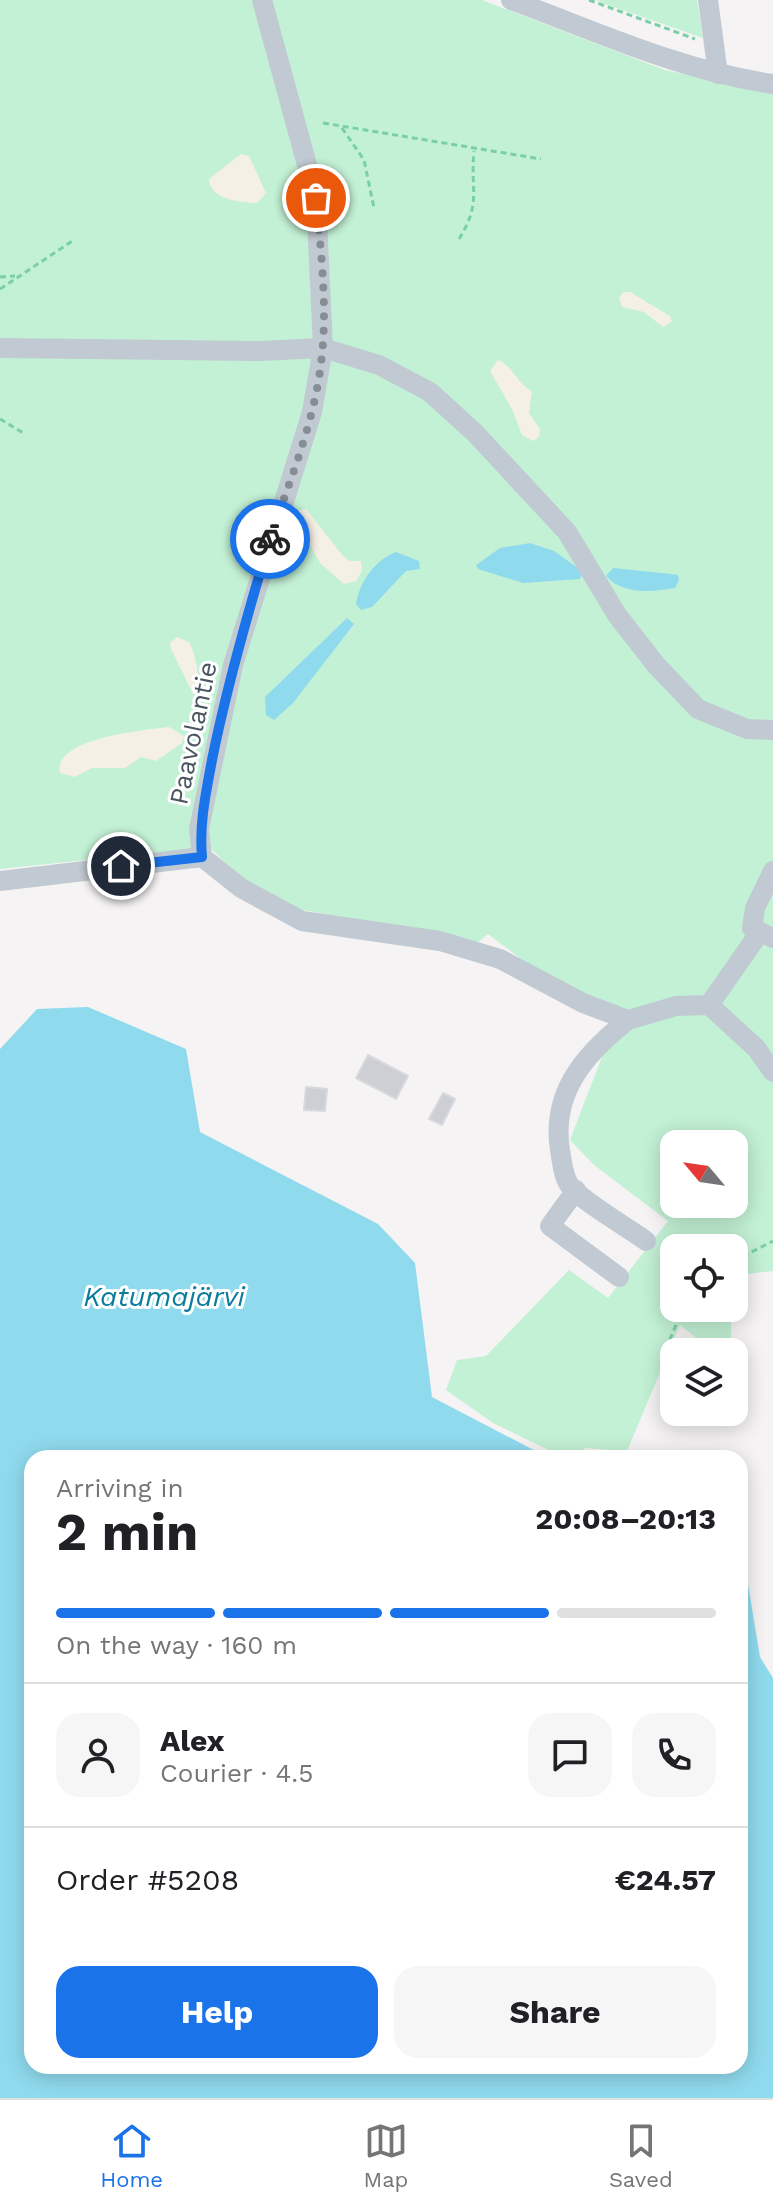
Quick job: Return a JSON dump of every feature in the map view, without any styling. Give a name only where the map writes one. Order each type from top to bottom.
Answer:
[{"type":"street","name":"Paavolantie","points":[[202,857],[199,829],[233,665],[312,412],[323,348],[316,198],[262,0]]},
{"type":"street","points":[[511,0],[642,52],[718,74],[773,84]]},
{"type":"street","points":[[708,0],[718,74]]},
{"type":"street","points":[[0,348],[260,351],[323,348],[379,365],[430,392],[475,433],[567,532],[617,615],[656,665],[698,709],[747,729],[773,730]]},
{"type":"street","points":[[0,881],[202,857],[241,888],[302,921],[440,941],[500,959],[574,999],[628,1020]]},
{"type":"street","points":[[709,1005],[766,935],[752,928],[755,908],[773,871]]},
{"type":"street","points":[[646,1241],[570,1186],[563,1168],[557,1130],[565,1089],[601,1041],[628,1020],[676,1006],[709,1005],[756,1048],[773,1072]]},
{"type":"street","points":[[576,1190],[550,1226],[619,1277]]},
{"type":"path","points":[[589,0],[714,45]]},
{"type":"path","points":[[323,123],[449,143],[474,151],[541,159]]},
{"type":"path","points":[[342,126],[364,160],[374,208]]},
{"type":"path","points":[[459,239],[473,217],[476,195],[472,173],[474,151]]},
{"type":"path","points":[[0,289],[15,276],[74,240]]},
{"type":"path","points":[[0,277],[15,276]]},
{"type":"path","points":[[0,419],[25,434]]},
{"type":"path","points":[[748,1254],[773,1241]]},
{"type":"green space","points":[[0,0],[482,0],[665,70],[773,93],[773,1271],[748,1274],[748,1234],[660,1234],[660,1322],[731,1322],[731,1338],[696,1338],[680,1325],[675,1338],[660,1338],[660,1373],[627,1450],[549,1450],[493,1423],[446,1390],[457,1360],[486,1356],[569,1270],[608,1298],[668,1221],[664,1218],[748,1218],[748,1130],[660,1130],[660,1215],[594,1165],[570,1140],[620,1010],[574,999],[488,934],[476,944],[293,908],[241,878],[209,847],[0,869]]},
{"type":"green space","points":[[596,0],[697,0],[703,38],[608,5]]},
{"type":"sand","points":[[241,154],[249,156],[266,193],[257,203],[220,196],[211,186],[209,179]]},
{"type":"sand","points":[[623,292],[630,292],[670,316],[672,322],[663,327],[644,312],[622,307],[619,298]]},
{"type":"sand","points":[[498,360],[532,391],[529,413],[540,429],[539,437],[533,441],[522,435],[513,411],[490,371]]},
{"type":"sand","points":[[306,509],[343,556],[350,561],[361,561],[362,571],[356,581],[344,584],[320,563],[296,519],[298,511]]},
{"type":"sand","points":[[177,637],[189,642],[194,654],[198,680],[197,692],[193,694],[171,649],[170,643]]},
{"type":"sand","points":[[169,727],[184,736],[182,743],[156,761],[141,757],[125,768],[92,768],[75,777],[60,773],[61,761],[70,751],[85,744],[102,738]]},
{"type":"water","points":[[530,543],[554,551],[582,571],[580,579],[523,583],[478,569],[476,565],[500,548]]},
{"type":"water","points":[[396,552],[419,561],[420,569],[406,571],[372,607],[361,610],[356,604],[365,580],[381,560]]},
{"type":"water","points":[[613,568],[678,575],[679,580],[675,588],[648,591],[629,589],[606,576]]},
{"type":"water","points":[[347,618],[354,624],[293,703],[274,720],[266,715],[265,697]]},
{"type":"water","name":"Katumajärvi","points":[[88,1007],[186,1049],[200,1132],[378,1224],[415,1263],[432,1397],[534,1450],[24,1450],[24,2074],[748,2074],[748,1584],[760,1657],[773,1678],[773,2098],[0,2098],[0,1049],[37,1009]]},
{"type":"building","points":[[368,1055],[408,1076],[396,1099],[356,1078]]},
{"type":"building","points":[[306,1087],[327,1089],[325,1111],[304,1110]]},
{"type":"building","points":[[443,1093],[455,1099],[442,1125],[429,1119]]},
{"type":"way so far","points":[[270,539],[312,412],[321,366],[321,250],[316,198]]},
{"type":"route","points":[[121,866],[202,857],[199,829],[217,734],[233,665],[270,539]]}]
